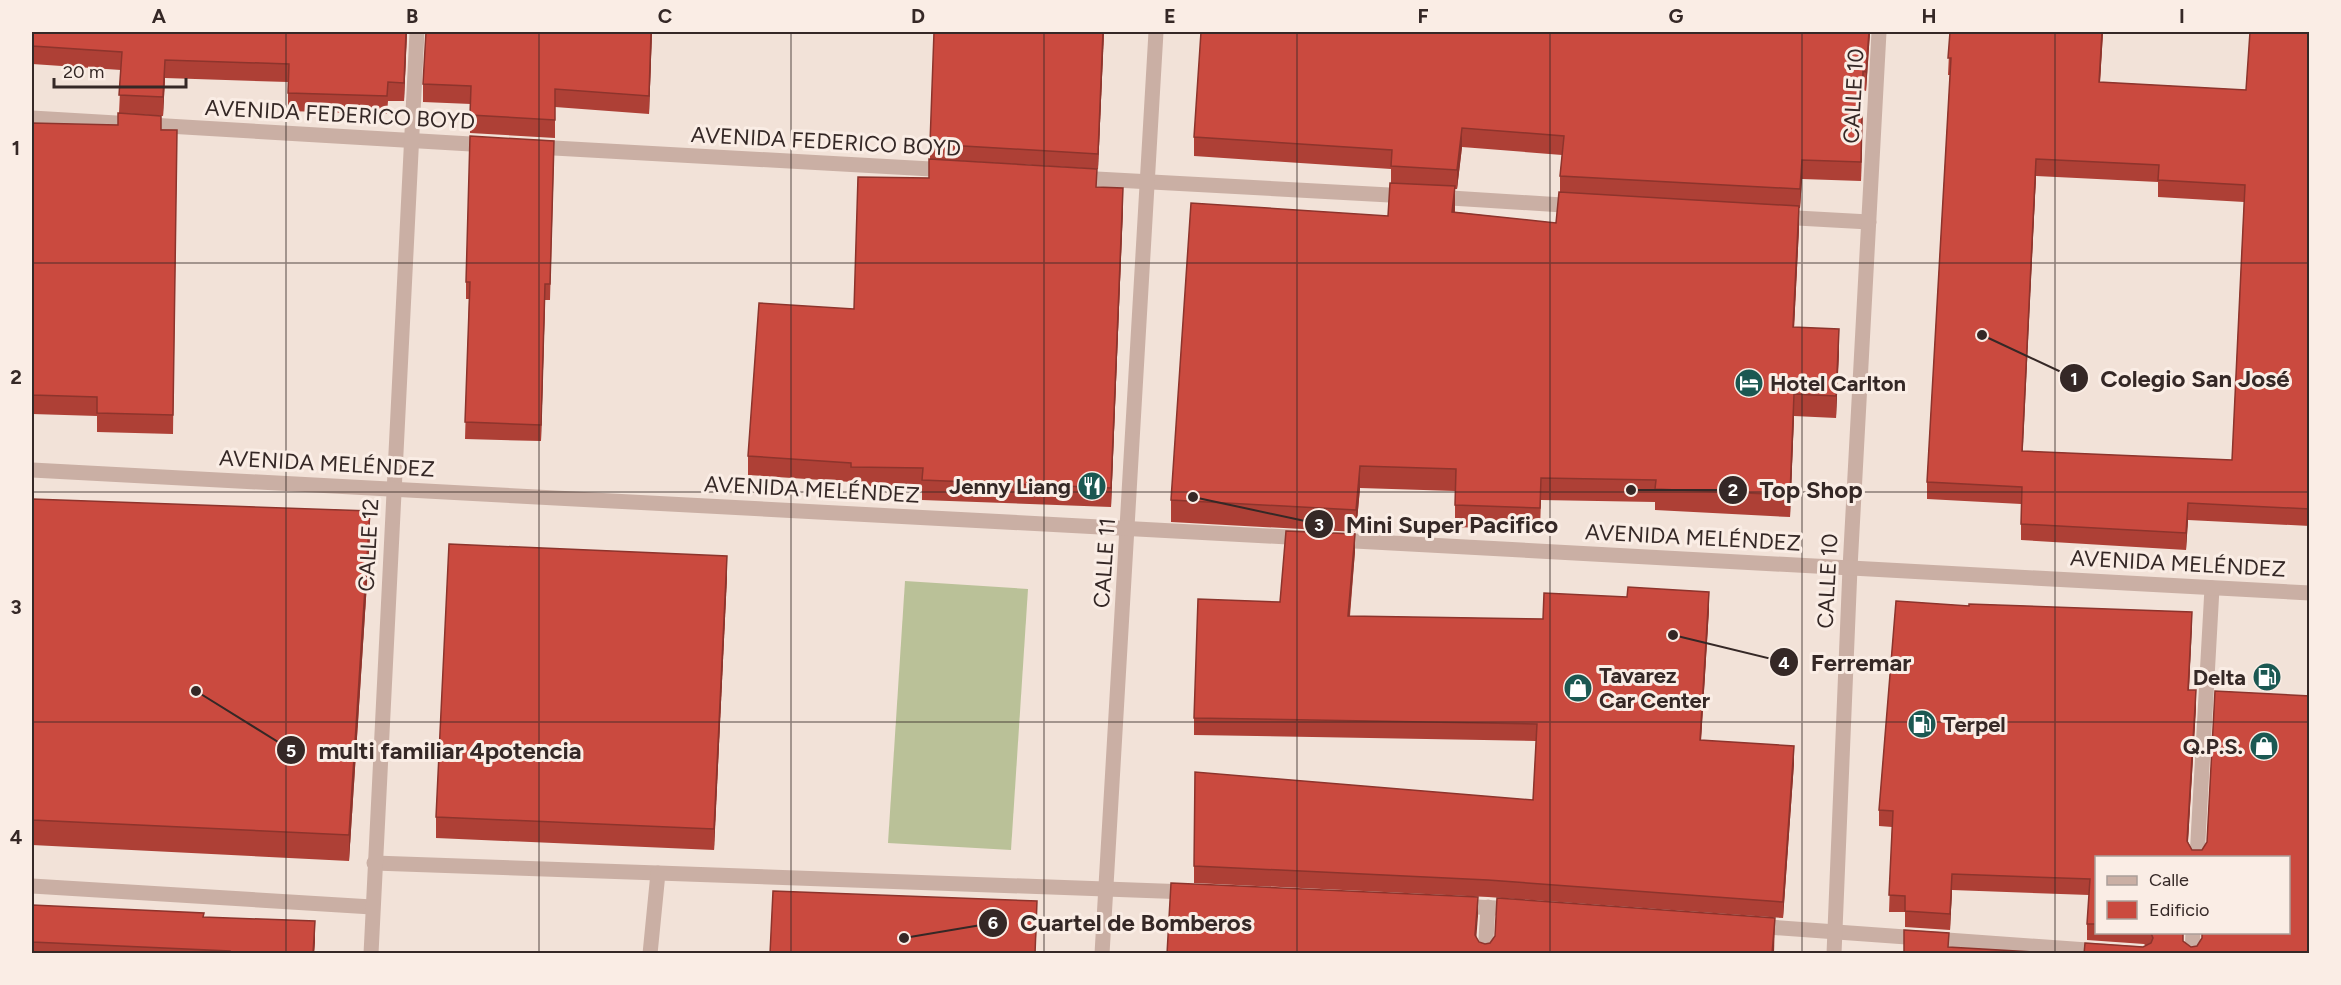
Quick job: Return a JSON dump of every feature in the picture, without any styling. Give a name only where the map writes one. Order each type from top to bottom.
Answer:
[{"type":"street","name":"CALLE 12","points":[[371,954],[417,32]]},
{"type":"street","name":"CALLE 11","points":[[1102,954],[1129,529],[1156,32]]},
{"type":"street","name":"CALLE 10","points":[[1834,954],[1850,568],[1879,32]]},
{"type":"street","name":"AVENIDA FEDERICO BOYD","points":[[32,118],[970,172]]},
{"type":"street","points":[[1065,177],[1597,207]]},
{"type":"street","points":[[1763,216],[1869,222]]},
{"type":"street","name":"AVENIDA MELÉNDEZ","points":[[32,470],[2310,593]]},
{"type":"street","points":[[2197,856],[2212,588]]},
{"type":"street","points":[[374,863],[1201,893]]},
{"type":"street","points":[[650,954],[658,873]]},
{"type":"street","points":[[32,886],[372,907]]},
{"type":"street","points":[[1440,905],[1536,910]]},
{"type":"street","points":[[1485,954],[1488,907]]},
{"type":"street","points":[[1739,925],[2143,954]]},
{"type":"street","points":[[2192,954],[2193,934]]},
{"type":"green space","points":[[905,581],[1028,589],[1011,850],[888,843]]},
{"type":"building","points":[[32,32],[406,32],[404,83],[388,82],[387,96],[288,93],[289,64],[165,60],[163,97],[119,95],[122,52],[32,46]]},
{"type":"building","points":[[426,32],[651,32],[649,96],[555,89],[555,120],[470,115],[471,86],[423,84]]},
{"type":"building","points":[[934,32],[1103,32],[1098,154],[930,144]]},
{"type":"building","points":[[1201,32],[1869,32],[1866,72],[1863,71],[1861,162],[1802,160],[1800,189],[1560,176],[1564,136],[1462,128],[1457,170],[1391,166],[1392,150],[1194,137]]},
{"type":"building","points":[[1950,32],[2102,32],[2099,82],[2246,90],[2250,32],[2310,32],[2310,509],[2188,503],[2186,533],[2021,524],[2022,487],[1927,482],[1951,58],[1948,58]],"holes":[[[2036,159],[2159,165],[2158,180],[2245,185],[2232,460],[2022,451]]]},
{"type":"building","points":[[118,113],[161,116],[161,130],[177,130],[173,415],[97,413],[97,397],[32,395],[32,123],[118,125]]},
{"type":"building","points":[[470,136],[554,141],[550,284],[545,284],[541,425],[465,422],[470,282],[466,282]]},
{"type":"building","points":[[929,159],[1097,169],[1096,187],[1123,188],[1111,488],[922,480],[923,468],[851,467],[851,463],[748,456],[759,303],[854,309],[858,177],[929,178]]},
{"type":"building","points":[[1390,183],[1455,186],[1452,212],[1556,223],[1559,192],[1799,206],[1793,327],[1839,329],[1836,396],[1794,394],[1790,495],[1655,489],[1656,480],[1541,478],[1540,508],[1455,505],[1456,469],[1360,466],[1356,510],[1171,500],[1191,203],[1388,216]]},
{"type":"building","points":[[32,499],[370,511],[349,835],[32,820]]},
{"type":"building","points":[[1286,531],[1355,534],[1348,616],[1543,619],[1544,593],[1627,597],[1628,587],[1709,592],[1700,740],[1794,746],[1783,902],[1488,880],[1194,866],[1195,772],[1533,800],[1537,724],[1194,718],[1198,599],[1280,602]]},
{"type":"building","points":[[449,544],[727,556],[714,829],[436,817]]},
{"type":"building","points":[[1896,601],[1969,606],[1969,604],[2192,612],[2188,690],[2196,690],[2187,841],[2192,850],[2202,850],[2207,842],[2215,691],[2310,696],[2310,954],[2084,954],[2085,943],[2143,947],[2151,943],[2151,934],[2183,934],[2183,941],[2191,947],[2197,946],[2202,934],[2290,934],[2290,856],[2095,856],[2095,924],[2087,924],[2090,879],[1952,874],[1950,914],[1905,911],[1905,896],[1889,895],[1893,811],[1879,810]]},
{"type":"building","points":[[1171,883],[1478,897],[1475,935],[1479,942],[1485,944],[1490,943],[1495,936],[1497,898],[1775,918],[1772,954],[1167,954]]},
{"type":"building","points":[[773,891],[1037,901],[1035,954],[770,954]]},
{"type":"building","points":[[32,905],[204,913],[203,917],[315,921],[313,954],[230,954],[230,951],[32,942]]},
{"type":"building","points":[[1904,930],[1949,933],[1948,947],[2066,954],[1904,954]]},
{"type":"place","name":"Colegio San José","points":[[1982,335]]},
{"type":"place","name":"Hotel Carlton","points":[[1749,383]]},
{"type":"place","name":"Jenny Liang","points":[[1092,486]]},
{"type":"place","name":"Top Shop","points":[[1631,490]]},
{"type":"place","name":"Mini Super Pacifico","points":[[1193,497]]},
{"type":"place","name":"Ferremar","points":[[1673,635]]},
{"type":"place","name":"Delta","points":[[2267,677]]},
{"type":"place","name":"Tavarez Car Center","points":[[1578,688]]},
{"type":"place","name":"multi familiar 4potencia","points":[[196,691]]},
{"type":"place","name":"Terpel","points":[[1922,724]]},
{"type":"place","name":"Q.P.S.","points":[[2264,746]]},
{"type":"place","name":"Cuartel de Bomberos","points":[[904,938]]}]
